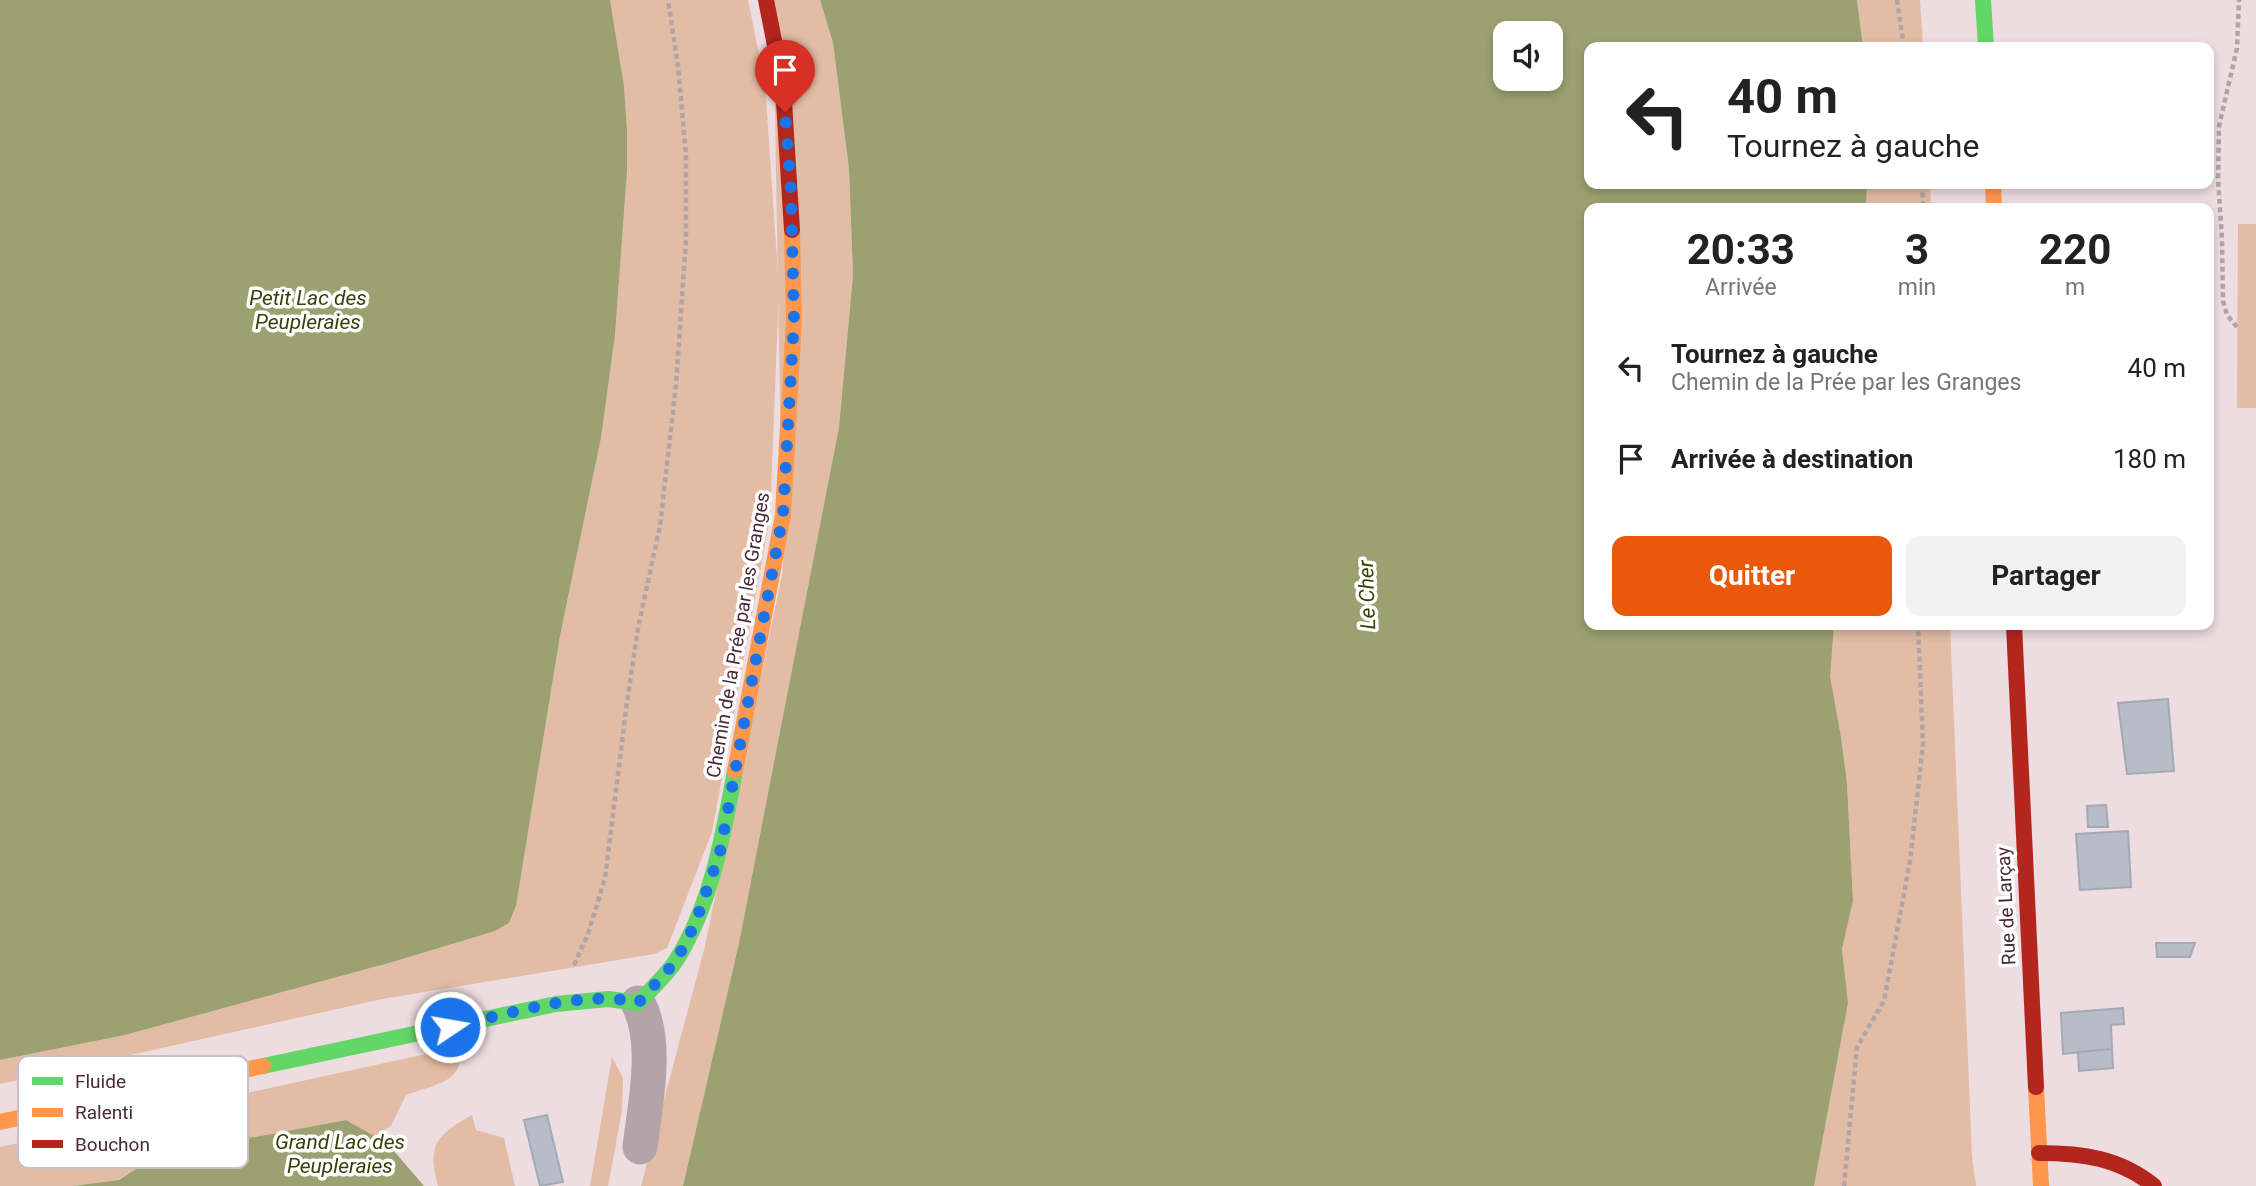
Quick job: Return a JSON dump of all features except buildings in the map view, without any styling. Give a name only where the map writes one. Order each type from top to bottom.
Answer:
[{"type":"street","name":"Chemin de la Prée par les Granges","points":[[638,1003],[676,961],[695,924],[720,852],[783,515],[794,320],[791,191],[783,86],[766,0]]},
{"type":"street","points":[[1983,0],[1986,42]]},
{"type":"street","name":"Rue de Larçay","points":[[2014,630],[2041,1186]]},
{"type":"street","points":[[248,1069],[556,1004],[598,998],[623,998],[638,1003],[646,1017],[649,1047],[640,1147]]},
{"type":"street","points":[[0,1122],[18,1118]]},
{"type":"street","points":[[2039,1153],[2077,1153],[2118,1162],[2134,1170],[2154,1186]]},
{"type":"path","points":[[556,1004],[588,934],[605,878],[638,628],[660,526],[676,385],[686,240],[686,156],[678,66],[668,0]]},
{"type":"path","points":[[1897,0],[1903,42]]},
{"type":"path","points":[[2237,327],[2227,315],[2223,301],[2218,179],[2219,127],[2237,48],[2239,0]]},
{"type":"path","points":[[1844,1186],[1857,1047],[1884,1001],[1910,861],[1923,744],[1918,630]]},
{"type":"shaded area","points":[[610,0],[748,0],[765,84],[779,289],[770,517],[712,832],[667,948],[654,954],[382,999],[126,1056],[20,1056],[125,1035],[396,961],[495,931],[509,923],[516,906],[560,636],[601,438],[615,335],[627,172],[624,86]]},
{"type":"shaded area","points":[[773,0],[820,0],[833,43],[849,169],[853,275],[839,427],[739,943],[683,1186],[641,1186],[705,946],[783,570]]},
{"type":"shaded area","points":[[1857,0],[1920,0],[1923,42],[1862,42]]},
{"type":"shaded area","points":[[1867,189],[1930,189],[1931,203],[1866,203]]},
{"type":"shaded area","points":[[2238,224],[2256,224],[2256,408],[2237,408]]},
{"type":"shaded area","points":[[1834,630],[1950,630],[1972,1156],[1976,1186],[1814,1186],[1848,1003],[1842,949],[1853,901],[1847,783],[1829,677]]},
{"type":"shaded area","points":[[458,1047],[460,1059],[453,1075],[436,1085],[406,1095],[391,1126],[374,1137],[346,1120],[248,1137],[248,1093]]},
{"type":"shaded area","points":[[18,1056],[18,1080],[0,1084],[0,1060]]},
{"type":"shaded area","points":[[612,1057],[623,1078],[622,1111],[608,1186],[590,1186]]},
{"type":"shaded area","points":[[472,1115],[476,1130],[504,1138],[515,1186],[438,1186],[433,1160],[438,1142],[451,1128]]},
{"type":"shaded area","points":[[18,1143],[18,1168],[138,1168],[119,1180],[72,1186],[0,1186],[0,1147]]},
{"type":"water","name":"Petit Lac des Peupleraies","points":[[0,0],[610,0],[624,86],[627,130],[627,172],[615,335],[601,438],[560,636],[516,906],[509,923],[495,931],[396,961],[125,1035],[0,1060]]},
{"type":"water","name":"Le Cher","points":[[820,0],[1857,0],[1862,42],[1584,42],[1584,189],[1867,189],[1866,203],[1584,203],[1584,630],[1834,630],[1830,677],[1847,783],[1853,901],[1842,949],[1848,1003],[1814,1186],[683,1186],[739,943],[839,427],[853,275],[849,169],[833,43]]},
{"type":"water","name":"Grand Lac des Peupleraies","points":[[346,1120],[388,1144],[424,1186],[72,1186],[119,1180],[138,1168],[248,1168],[248,1137]]},
{"type":"traffic: fast","points":[[1983,0],[1986,42]]},
{"type":"traffic: fast","points":[[263,1066],[556,1004],[608,999],[638,1003],[673,965],[699,915],[715,868],[735,771]]},
{"type":"traffic: slow","points":[[1993,189],[1994,203]]},
{"type":"traffic: slow","points":[[735,771],[783,515],[794,320],[792,230]]},
{"type":"traffic: slow","points":[[248,1069],[263,1066]]},
{"type":"traffic: slow","points":[[2036,1087],[2041,1186]]},
{"type":"traffic: slow","points":[[0,1122],[18,1118]]},
{"type":"traffic: jam","points":[[766,0],[783,86],[792,230]]},
{"type":"traffic: jam","points":[[2014,630],[2036,1087]]},
{"type":"traffic: jam","points":[[2039,1153],[2070,1154],[2114,1163],[2154,1186]]},
{"type":"route","points":[[450,1027],[556,1004],[598,998],[623,998],[638,1003],[676,961],[695,924],[720,852],[783,515],[794,320],[791,191],[785,112]]}]
